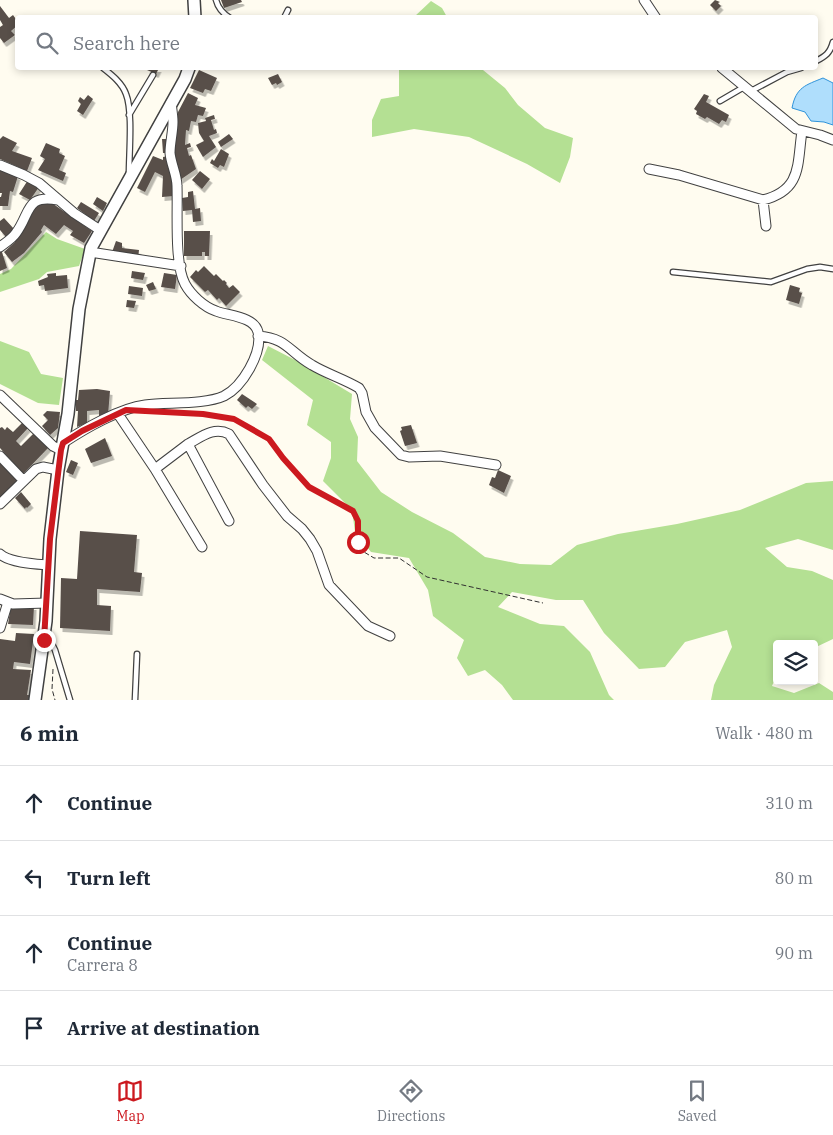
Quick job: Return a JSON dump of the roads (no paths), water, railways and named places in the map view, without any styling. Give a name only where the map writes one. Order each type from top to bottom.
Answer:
[{"type":"street","points":[[194,0],[194,15]]},
{"type":"street","points":[[644,0],[654,15]]},
{"type":"street","points":[[35,700],[44,640],[50,539],[58,470],[68,414],[77,319],[90,252],[100,230],[188,70]]},
{"type":"street","points":[[724,70],[784,119],[802,131],[833,140]]},
{"type":"street","points":[[0,395],[53,446],[62,446],[82,431],[142,405],[203,401],[225,395],[239,383],[250,369],[259,343],[256,327],[248,321],[215,311],[203,304],[185,283],[178,242],[177,183],[170,153],[173,121],[171,103]]},
{"type":"street","points":[[649,168],[763,200],[774,197],[788,188],[796,175],[802,131]]},
{"type":"street","points":[[0,165],[39,183],[74,213],[100,230]]},
{"type":"street","points":[[0,246],[16,234],[34,202],[44,197],[60,200]]},
{"type":"street","points":[[763,200],[766,226]]},
{"type":"street","points":[[90,252],[181,266]]},
{"type":"street","points":[[258,336],[272,337],[283,342],[297,356],[359,388],[366,412],[375,428],[400,455],[440,456],[496,465]]},
{"type":"street","points":[[118,414],[155,469],[202,547]]},
{"type":"street","points":[[155,469],[188,444],[215,430],[223,430],[229,434],[263,486],[287,516],[302,528],[310,539],[328,585],[368,626],[390,636]]},
{"type":"street","points":[[188,444],[229,521]]},
{"type":"street","points":[[0,456],[23,480]]},
{"type":"street","points":[[0,504],[36,469],[43,467],[58,470]]},
{"type":"street","points":[[0,554],[4,558],[49,565]]},
{"type":"street","points":[[0,628],[4,600],[47,603]]},
{"type":"lane","points":[[216,0],[217,6],[226,15]]},
{"type":"lane","points":[[286,15],[288,10]]},
{"type":"lane","points":[[818,60],[830,51],[833,42]]},
{"type":"lane","points":[[105,70],[117,80],[127,94],[129,178]]},
{"type":"lane","points":[[720,101],[794,70]]},
{"type":"lane","points":[[129,115],[153,75]]},
{"type":"lane","points":[[673,272],[771,282],[807,269],[833,269]]},
{"type":"lane","points":[[44,640],[51,642],[56,650],[70,700]]},
{"type":"lane","points":[[135,700],[137,654]]},
{"type":"water","points":[[823,78],[833,83],[833,125],[811,121],[805,112],[792,108],[799,91]]}]
